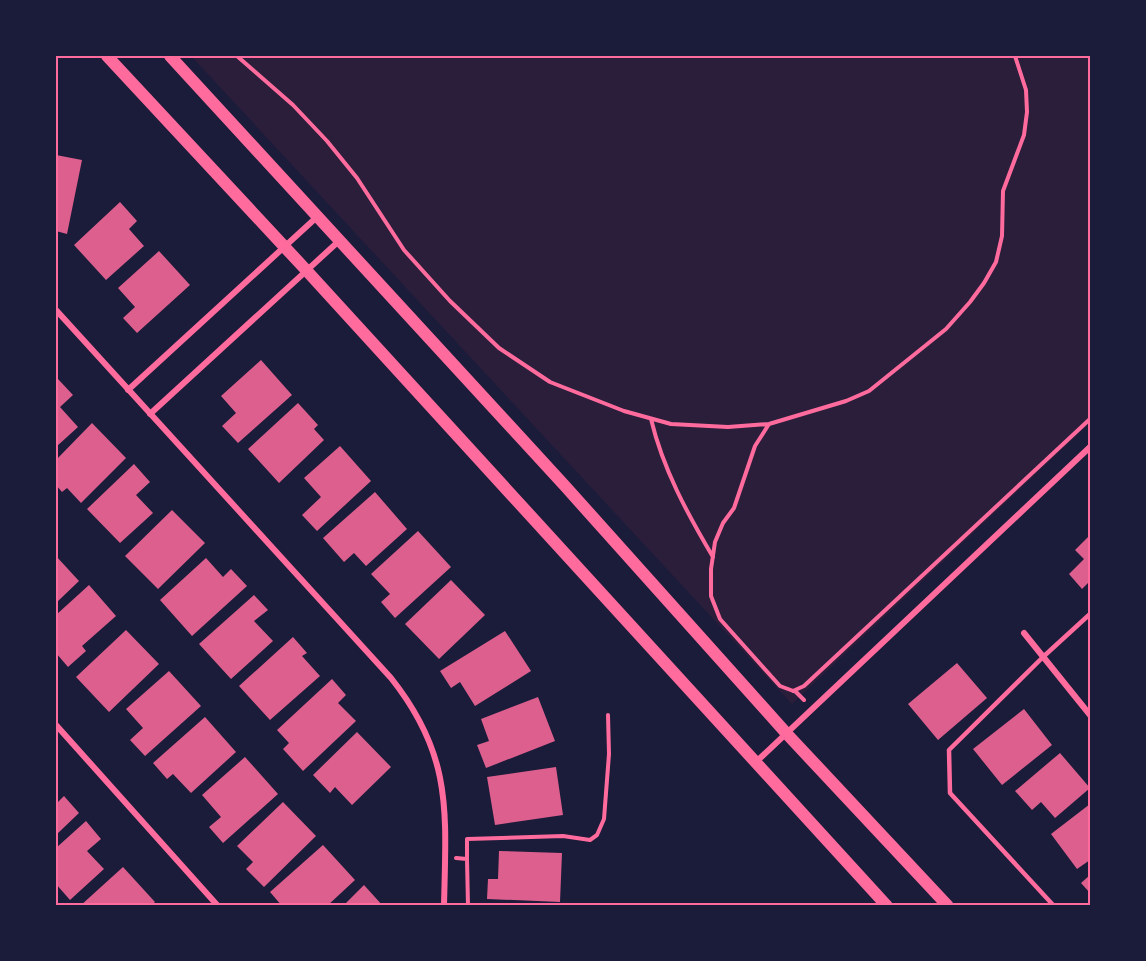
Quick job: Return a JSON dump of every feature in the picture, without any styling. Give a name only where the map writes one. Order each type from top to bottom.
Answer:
[{"type":"main road","points":[[107,56],[307,271],[887,906]]},
{"type":"main road","points":[[170,56],[565,486],[787,734],[948,906]]},
{"type":"street","points":[[128,390],[318,216]]},
{"type":"street","points":[[150,414],[340,240]]},
{"type":"street","points":[[56,310],[383,669],[410,703],[432,748],[442,784],[446,822],[444,906]]},
{"type":"street","points":[[756,762],[1090,447]]},
{"type":"street","points":[[1024,633],[1090,715]]},
{"type":"street","points":[[56,725],[218,906]]},
{"type":"lane","points":[[1054,906],[950,792],[949,750],[1090,614]]},
{"type":"path","points":[[237,56],[293,105],[327,141],[357,178],[404,250],[450,301],[499,348],[550,382],[624,411],[671,424],[728,428],[769,424],[846,401],[869,391],[946,329],[984,283],[996,262],[1002,236],[1003,191],[1024,135],[1027,112],[1026,90],[1015,56]]},
{"type":"path","points":[[651,419],[658,447],[684,508],[713,557]]},
{"type":"path","points":[[793,691],[804,686],[858,637],[1090,419]]},
{"type":"path","points":[[769,424],[755,446],[734,508],[723,523],[715,542],[711,596],[720,619],[780,686],[793,691],[813,710]]},
{"type":"path","points":[[468,906],[467,839],[563,836],[590,840],[597,835],[604,819],[609,754],[608,715]]},
{"type":"path","points":[[445,856],[467,860]]},
{"type":"shaded area","points":[[191,56],[1090,56],[1090,423],[792,704]]},
{"type":"building","points":[[56,155],[82,160],[67,234],[56,231]]},
{"type":"building","points":[[120,202],[137,221],[129,229],[144,246],[106,280],[74,245]]},
{"type":"building","points":[[159,251],[190,285],[137,333],[123,318],[135,307],[118,288]]},
{"type":"building","points":[[261,360],[292,395],[238,443],[222,426],[236,413],[221,396]]},
{"type":"building","points":[[58,379],[73,395],[60,407],[78,427],[56,447],[56,382]]},
{"type":"building","points":[[298,403],[318,425],[314,429],[324,440],[279,483],[248,449]]},
{"type":"building","points":[[92,423],[126,458],[81,503],[67,488],[62,492],[56,485],[56,460]]},
{"type":"building","points":[[340,446],[371,481],[317,531],[302,515],[321,497],[304,478]]},
{"type":"building","points":[[134,464],[150,482],[136,495],[153,513],[120,543],[87,509]]},
{"type":"building","points":[[375,492],[407,529],[366,566],[354,553],[344,562],[323,538]]},
{"type":"building","points":[[172,510],[205,543],[158,589],[125,556]]},
{"type":"building","points":[[418,531],[451,567],[395,618],[381,602],[390,594],[371,574]]},
{"type":"building","points":[[1090,535],[1090,581],[1082,589],[1069,574],[1084,559],[1075,550]]},
{"type":"building","points":[[56,556],[79,581],[56,603]]},
{"type":"building","points":[[206,558],[223,577],[231,569],[247,586],[192,636],[160,600]]},
{"type":"building","points":[[451,580],[485,615],[439,659],[405,624]]},
{"type":"building","points":[[89,585],[116,616],[82,646],[86,651],[68,667],[56,653],[56,615]]},
{"type":"building","points":[[254,595],[268,610],[254,621],[273,641],[231,679],[199,644]]},
{"type":"building","points":[[126,630],[159,664],[109,712],[76,677]]},
{"type":"building","points":[[505,631],[531,671],[475,706],[460,682],[451,688],[440,671]]},
{"type":"building","points":[[293,637],[307,653],[302,656],[320,676],[270,720],[239,686]]},
{"type":"building","points":[[957,663],[987,698],[938,740],[908,704]]},
{"type":"building","points":[[169,671],[201,706],[145,756],[130,740],[143,728],[126,709]]},
{"type":"building","points":[[332,679],[346,695],[338,703],[356,721],[303,771],[283,749],[289,743],[277,730]]},
{"type":"building","points":[[538,697],[555,741],[486,768],[477,745],[489,741],[481,719]]},
{"type":"building","points":[[1024,709],[1052,745],[1002,785],[973,749]]},
{"type":"building","points":[[205,717],[236,752],[191,793],[173,774],[167,779],[153,763]]},
{"type":"building","points":[[357,732],[391,767],[352,805],[335,787],[330,793],[313,775]]},
{"type":"building","points":[[1060,753],[1090,788],[1055,818],[1041,802],[1032,810],[1015,791]]},
{"type":"building","points":[[245,757],[278,794],[223,843],[209,827],[221,817],[202,795]]},
{"type":"building","points":[[556,767],[563,815],[495,825],[487,777]]},
{"type":"building","points":[[64,796],[79,813],[56,835],[56,804]]},
{"type":"building","points":[[283,802],[316,836],[264,887],[246,869],[253,862],[237,846]]},
{"type":"building","points":[[1090,804],[1090,860],[1077,869],[1051,834]]},
{"type":"building","points":[[86,821],[101,839],[87,851],[104,869],[70,900],[56,884],[56,848]]},
{"type":"building","points":[[323,845],[355,880],[327,906],[282,906],[270,892]]},
{"type":"building","points":[[499,851],[562,853],[560,902],[487,899],[488,879],[498,879]]},
{"type":"building","points":[[123,867],[155,902],[151,906],[80,906]]},
{"type":"building","points":[[1090,875],[1090,893],[1081,883]]},
{"type":"building","points":[[364,885],[383,906],[343,906]]}]
